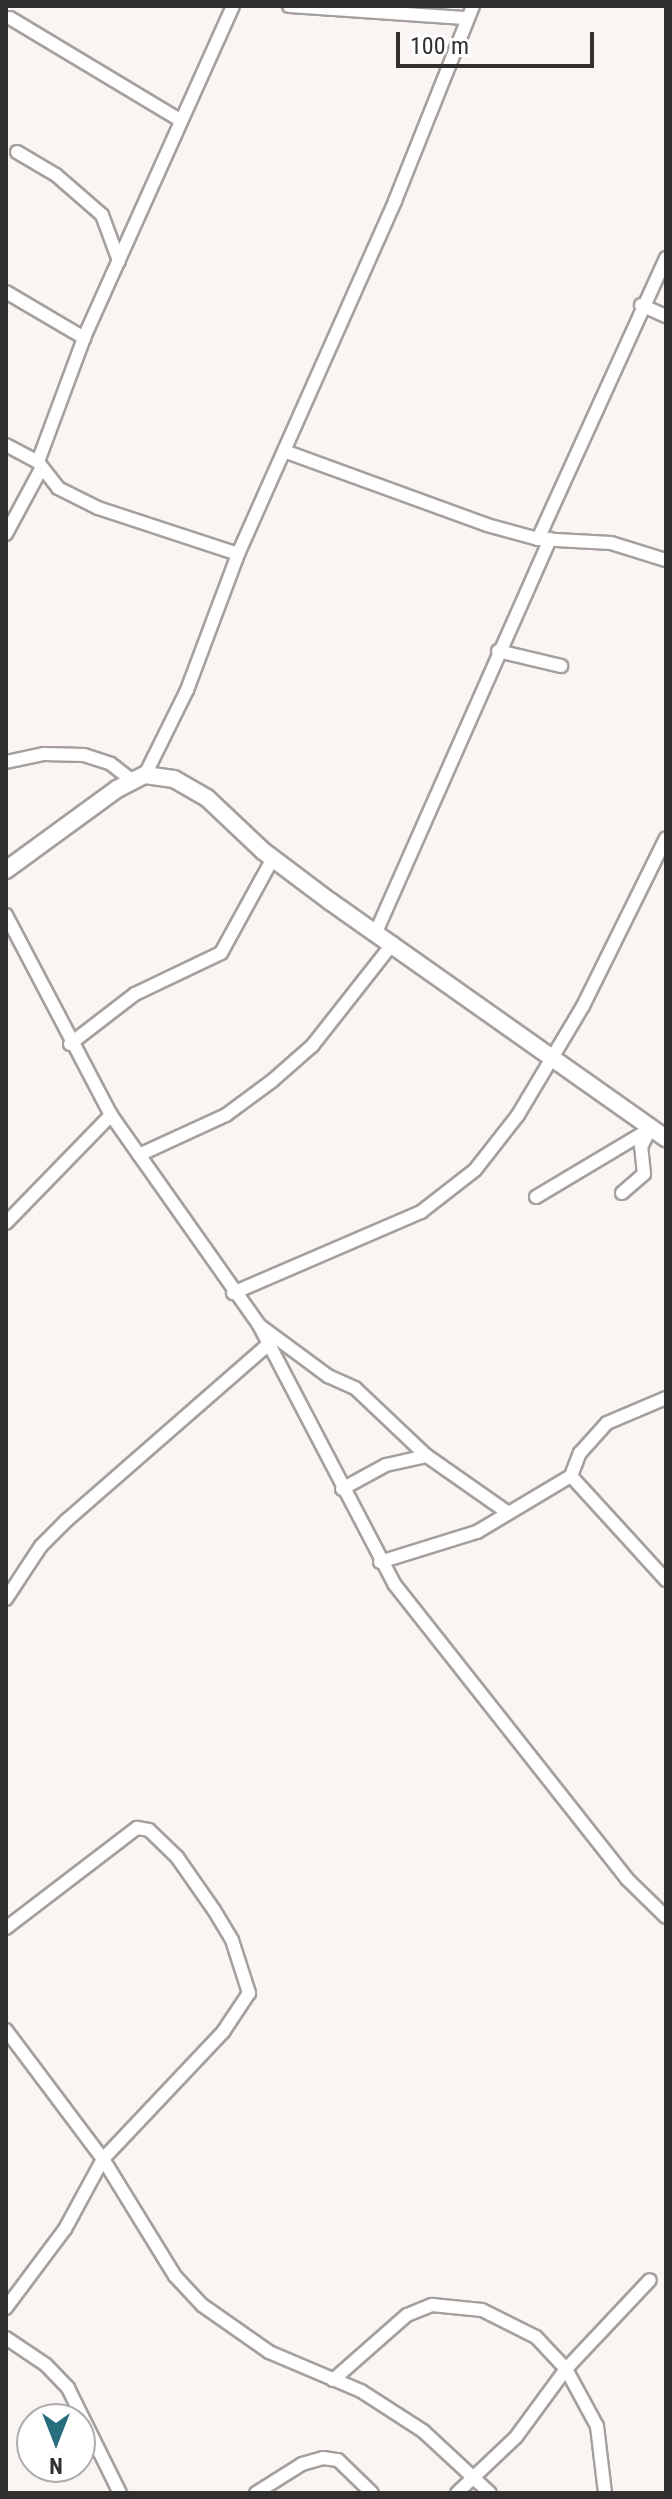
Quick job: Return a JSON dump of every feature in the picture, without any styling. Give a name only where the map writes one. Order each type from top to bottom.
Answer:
[{"type":"street","points":[[6,534],[39,465],[84,338],[178,119],[233,6]]},
{"type":"street","points":[[289,6],[466,18]]},
{"type":"street","points":[[6,870],[139,778],[187,690],[238,554],[395,201],[473,6]]},
{"type":"street","points":[[11,16],[178,119]]},
{"type":"street","points":[[17,152],[56,175],[102,215],[119,261]]},
{"type":"street","points":[[376,932],[498,651],[641,305],[666,258]]},
{"type":"street","points":[[6,292],[84,338]]},
{"type":"street","points":[[641,305],[666,316]]},
{"type":"street","points":[[6,445],[39,465],[58,488],[98,508],[238,554]]},
{"type":"street","points":[[284,451],[414,501],[544,539],[611,543],[666,560]]},
{"type":"street","points":[[498,651],[561,666]]},
{"type":"street","points":[[6,762],[44,754],[84,755],[139,778],[174,779],[207,798],[273,858],[666,1138]]},
{"type":"street","points":[[233,1293],[392,1226],[454,1188],[518,1115],[624,929],[666,838]]},
{"type":"street","points":[[70,1044],[135,994],[221,953],[273,858]]},
{"type":"street","points":[[6,915],[70,1044],[111,1115],[233,1293],[259,1325],[380,1562],[412,1610],[627,1879],[666,1917]]},
{"type":"street","points":[[139,1155],[226,1115],[272,1081],[312,1046],[393,943]]},
{"type":"street","points":[[6,1223],[111,1115]]},
{"type":"street","points":[[622,1193],[644,1174],[641,1147],[650,1129]]},
{"type":"street","points":[[536,1197],[650,1129]]},
{"type":"street","points":[[259,1325],[328,1376],[355,1388],[427,1456],[507,1512]]},
{"type":"street","points":[[6,1599],[41,1546],[67,1520],[269,1344]]},
{"type":"street","points":[[380,1562],[456,1542],[571,1476],[580,1453],[607,1423],[666,1398]]},
{"type":"street","points":[[342,1489],[386,1465],[427,1456]]},
{"type":"street","points":[[571,1476],[666,1580]]},
{"type":"street","points":[[6,1928],[137,1828],[158,1836],[177,1857],[232,1940],[249,1993],[244,2007],[103,2159],[65,2229],[6,2308]]},
{"type":"street","points":[[6,2030],[103,2159],[175,2276],[202,2305],[269,2352],[333,2380],[423,2431],[490,2493]]},
{"type":"street","points":[[457,2493],[516,2437],[566,2369],[650,2280]]},
{"type":"street","points":[[333,2380],[373,2339],[407,2315],[432,2305],[482,2310],[536,2337],[566,2369],[597,2426],[605,2493]]},
{"type":"street","points":[[6,2338],[46,2365],[68,2388],[120,2493]]},
{"type":"street","points":[[256,2493],[302,2464],[323,2458],[338,2460],[372,2493]]}]
